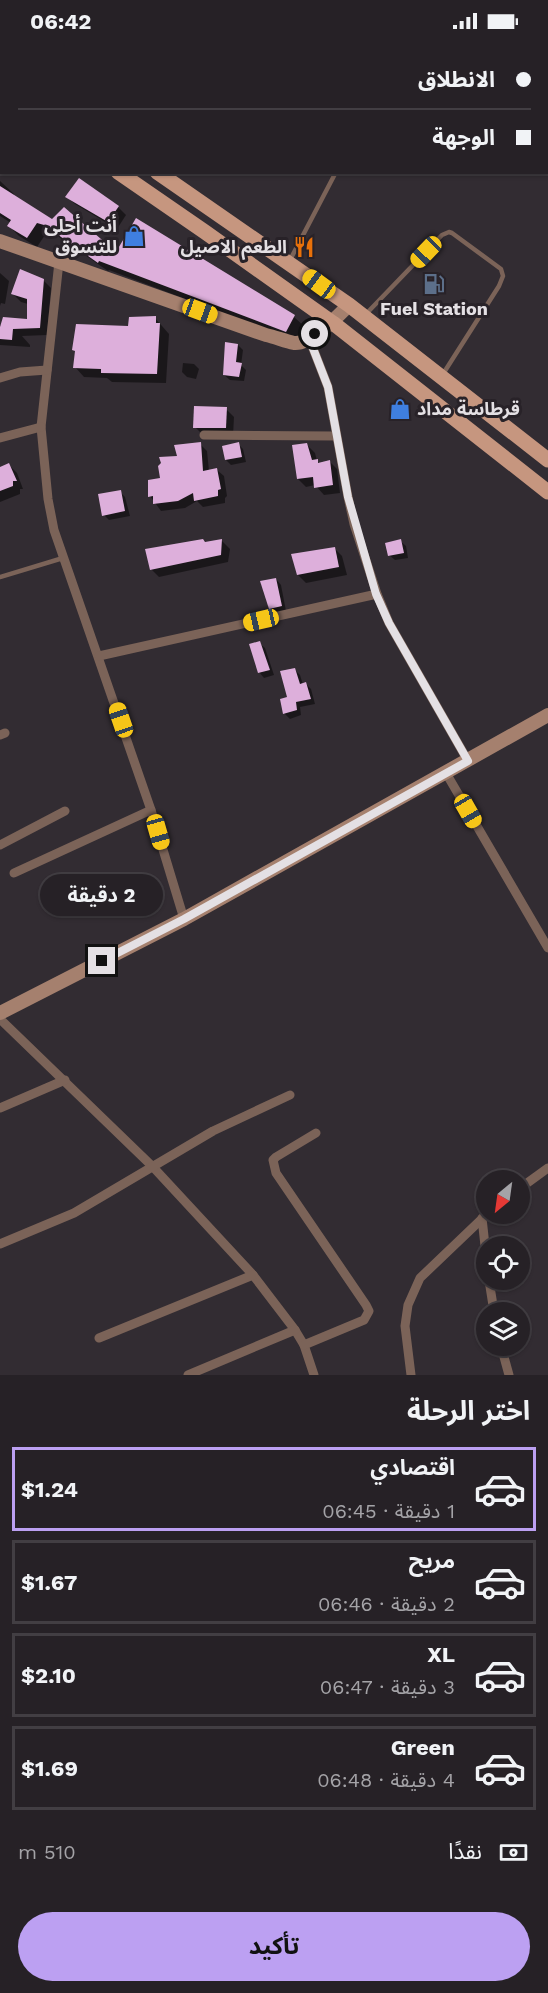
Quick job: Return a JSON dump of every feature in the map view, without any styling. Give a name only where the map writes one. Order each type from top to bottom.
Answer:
[{"type":"main road","points":[[121,174],[333,323],[548,492]]},
{"type":"main road","points":[[160,174],[349,305],[548,460]]},
{"type":"street","points":[[0,241],[266,335],[296,343],[333,323],[349,305]]},
{"type":"street","points":[[59,262],[41,427],[48,500],[54,530],[151,810],[184,919]]},
{"type":"street","points":[[309,338],[328,387],[335,436],[354,524],[376,594],[389,623],[468,761]]},
{"type":"street","points":[[0,378],[20,372],[47,370]]},
{"type":"street","points":[[0,438],[41,427]]},
{"type":"street","points":[[204,435],[335,436]]},
{"type":"street","points":[[99,656],[376,594]]},
{"type":"street","points":[[0,1013],[184,919],[548,716]]},
{"type":"street","points":[[446,773],[548,948]]},
{"type":"street","points":[[14,873],[151,810]]},
{"type":"street","points":[[0,845],[65,811]]},
{"type":"street","points":[[0,1019],[153,1167],[253,1275],[295,1330],[304,1345],[314,1375]]},
{"type":"street","points":[[0,1108],[65,1080]]},
{"type":"street","points":[[0,1244],[74,1213],[213,1131],[290,1095]]},
{"type":"street","points":[[304,1345],[364,1320],[369,1311],[276,1173],[273,1165],[276,1157],[316,1133]]},
{"type":"street","points":[[530,1181],[548,1168]]},
{"type":"street","points":[[411,1375],[405,1326],[408,1305],[420,1278],[476,1224]]},
{"type":"street","points":[[99,1338],[253,1275]]},
{"type":"street","points":[[188,1375],[295,1330]]},
{"type":"street","points":[[504,1356],[509,1375]]},
{"type":"lane","points":[[289,262],[335,174]]},
{"type":"lane","points":[[364,317],[445,234],[452,233],[501,269],[503,276],[499,286],[441,376]]},
{"type":"lane","points":[[0,577],[64,558]]},
{"type":"building","points":[[79,178],[119,206],[108,222],[65,197]]},
{"type":"building","points":[[0,186],[52,219],[64,207],[116,252],[136,218],[295,315],[286,332],[99,261],[98,263],[44,225],[37,223],[27,238],[7,226],[11,220],[0,213]]},
{"type":"building","points":[[20,269],[44,279],[40,328],[13,329],[12,340],[0,339],[3,317],[27,319],[27,299],[11,294]]},
{"type":"building","points":[[156,316],[156,323],[160,323],[157,374],[101,373],[101,369],[73,368],[75,351],[72,350],[76,324],[128,326],[129,317]]},
{"type":"building","points":[[225,342],[238,344],[236,362],[242,363],[239,377],[223,375]]},
{"type":"building","points":[[194,406],[227,407],[226,428],[193,428]]},
{"type":"building","points":[[201,442],[203,471],[217,468],[221,489],[218,490],[218,496],[194,501],[193,493],[178,501],[153,504],[153,496],[148,497],[148,480],[160,478],[159,457],[177,456],[174,445]]},
{"type":"building","points":[[239,442],[242,457],[225,460],[222,446]]},
{"type":"building","points":[[307,443],[312,460],[318,459],[318,463],[330,460],[333,485],[314,488],[313,477],[297,479],[292,445]]},
{"type":"building","points":[[9,463],[17,481],[13,481],[13,486],[0,491],[0,467]]},
{"type":"building","points":[[121,490],[125,511],[102,516],[98,494]]},
{"type":"building","points":[[203,539],[205,542],[222,539],[221,555],[150,570],[145,549]]},
{"type":"building","points":[[401,539],[404,553],[388,556],[385,543]]},
{"type":"building","points":[[335,547],[339,567],[297,575],[291,554]]},
{"type":"building","points":[[276,578],[282,606],[269,609],[260,581]]},
{"type":"building","points":[[260,641],[270,670],[258,673],[249,644]]},
{"type":"building","points":[[295,668],[300,684],[306,682],[311,699],[296,702],[297,710],[283,714],[280,699],[287,697],[280,671]]},
{"type":"place","name":"أنت أحلى للتسوق","points":[[134,236]]},
{"type":"place","name":"الطعم الاصيل","points":[[304,247]]},
{"type":"place","name":"Fuel Station","points":[[434,284]]},
{"type":"place","name":"قرطاسة مداد","points":[[400,409]]},
{"type":"route","points":[[102,961],[184,919],[468,761],[389,623],[376,594],[354,524],[335,436],[328,387],[309,338],[315,334]]}]
